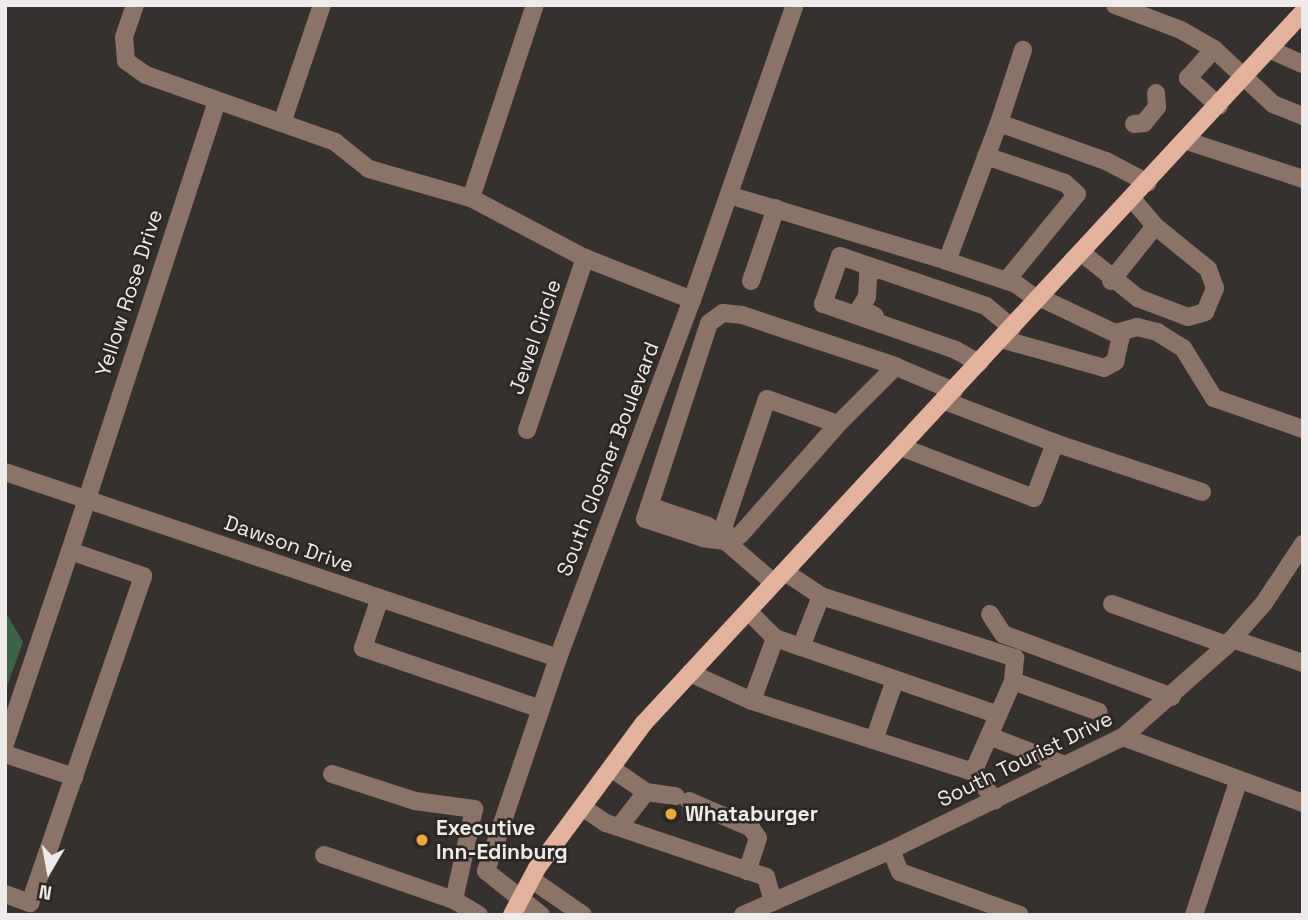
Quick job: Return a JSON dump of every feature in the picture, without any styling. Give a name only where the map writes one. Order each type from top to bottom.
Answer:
[{"type":"main road","points":[[516,907],[531,879],[644,723],[1246,78],[1303,12]]},
{"type":"street","points":[[135,5],[124,37],[126,61],[146,75],[335,142],[369,169],[471,198],[585,258],[692,300]]},
{"type":"street","points":[[282,122],[322,5]]},
{"type":"street","points":[[471,198],[535,5]]},
{"type":"street","name":"South Closner Boulevard","points":[[516,907],[486,871],[558,658],[692,300],[795,5]]},
{"type":"street","points":[[1115,5],[1181,30],[1214,49],[1273,104],[1303,116]]},
{"type":"street","points":[[1214,49],[1188,79],[1219,106]]},
{"type":"street","points":[[947,261],[999,123],[1023,50]]},
{"type":"street","points":[[1271,50],[1303,64]]},
{"type":"street","points":[[1134,124],[1144,122],[1157,107],[1156,93]]},
{"type":"street","name":"Yellow Rose Drive","points":[[5,744],[217,102]]},
{"type":"street","points":[[999,123],[1106,161],[1148,183]]},
{"type":"street","points":[[1187,141],[1303,179]]},
{"type":"street","points":[[986,156],[1065,183],[1077,194],[1006,281]]},
{"type":"street","points":[[729,195],[1006,281],[1115,333],[1122,340],[1115,362],[1104,368],[1007,334],[986,306],[872,272],[840,256]]},
{"type":"street","points":[[1082,253],[1111,281],[1138,298],[1180,315],[1205,312],[1213,297],[1214,278],[1155,226],[1132,199]]},
{"type":"street","points":[[751,281],[776,208]]},
{"type":"street","points":[[1111,281],[1155,226]]},
{"type":"street","points":[[849,231],[823,304],[934,342],[979,363]]},
{"type":"street","name":"Jewel Circle","points":[[527,430],[585,258]]},
{"type":"street","points":[[872,272],[867,297],[860,308],[918,331],[934,342]]},
{"type":"street","points":[[647,512],[709,323],[723,313],[741,315],[896,366],[949,396],[1055,443],[1202,492]]},
{"type":"street","points":[[1115,333],[1137,327],[1157,332],[1183,348],[1214,398],[1303,429]]},
{"type":"street","points":[[726,541],[740,535],[838,424],[896,366]]},
{"type":"street","points":[[726,541],[724,525],[767,399],[838,424]]},
{"type":"street","points":[[901,447],[1034,498],[1055,443]]},
{"type":"street","name":"Dawson Drive","points":[[5,472],[558,658]]},
{"type":"street","points":[[614,508],[647,512],[708,526],[780,577],[821,596],[1016,658],[1013,681],[973,772]]},
{"type":"street","name":"South Tourist Drive","points":[[743,915],[891,850],[1123,737],[1172,697],[1230,642],[1264,603],[1303,544]]},
{"type":"street","points":[[5,894],[30,903],[144,576],[70,551]]},
{"type":"street","points":[[802,647],[821,596]]},
{"type":"street","points":[[380,598],[363,648],[541,709]]},
{"type":"street","points":[[1112,604],[1303,663]]},
{"type":"street","points":[[748,611],[775,638],[998,715]]},
{"type":"street","points":[[990,614],[1003,634],[1172,697]]},
{"type":"street","points":[[752,701],[775,638]]},
{"type":"street","points":[[690,673],[752,701],[973,772],[995,800]]},
{"type":"street","points":[[874,740],[895,680]]},
{"type":"street","points":[[1013,681],[1099,712]]},
{"type":"street","points":[[989,736],[1065,765]]},
{"type":"street","points":[[1123,737],[1238,782],[1303,803]]},
{"type":"street","points":[[5,754],[74,777]]},
{"type":"street","points":[[611,768],[646,792],[682,799],[751,828],[758,838],[747,871]]},
{"type":"street","points":[[332,775],[415,801],[474,809],[454,900]]},
{"type":"street","points":[[1194,915],[1238,782]]},
{"type":"street","points":[[619,827],[646,792]]},
{"type":"street","points":[[582,807],[619,827],[766,877],[773,902]]},
{"type":"street","points":[[891,850],[900,872],[1020,915]]},
{"type":"street","points":[[324,855],[454,900],[479,915]]},
{"type":"street","points":[[531,879],[583,915]]},
{"type":"street","points":[[516,907],[541,915]]},
{"type":"green space","points":[[5,611],[23,642],[5,692]]},
{"type":"place","name":"Whataburger","points":[[671,814]]},
{"type":"place","name":"Executive Inn-Edinburg","points":[[422,840]]}]
